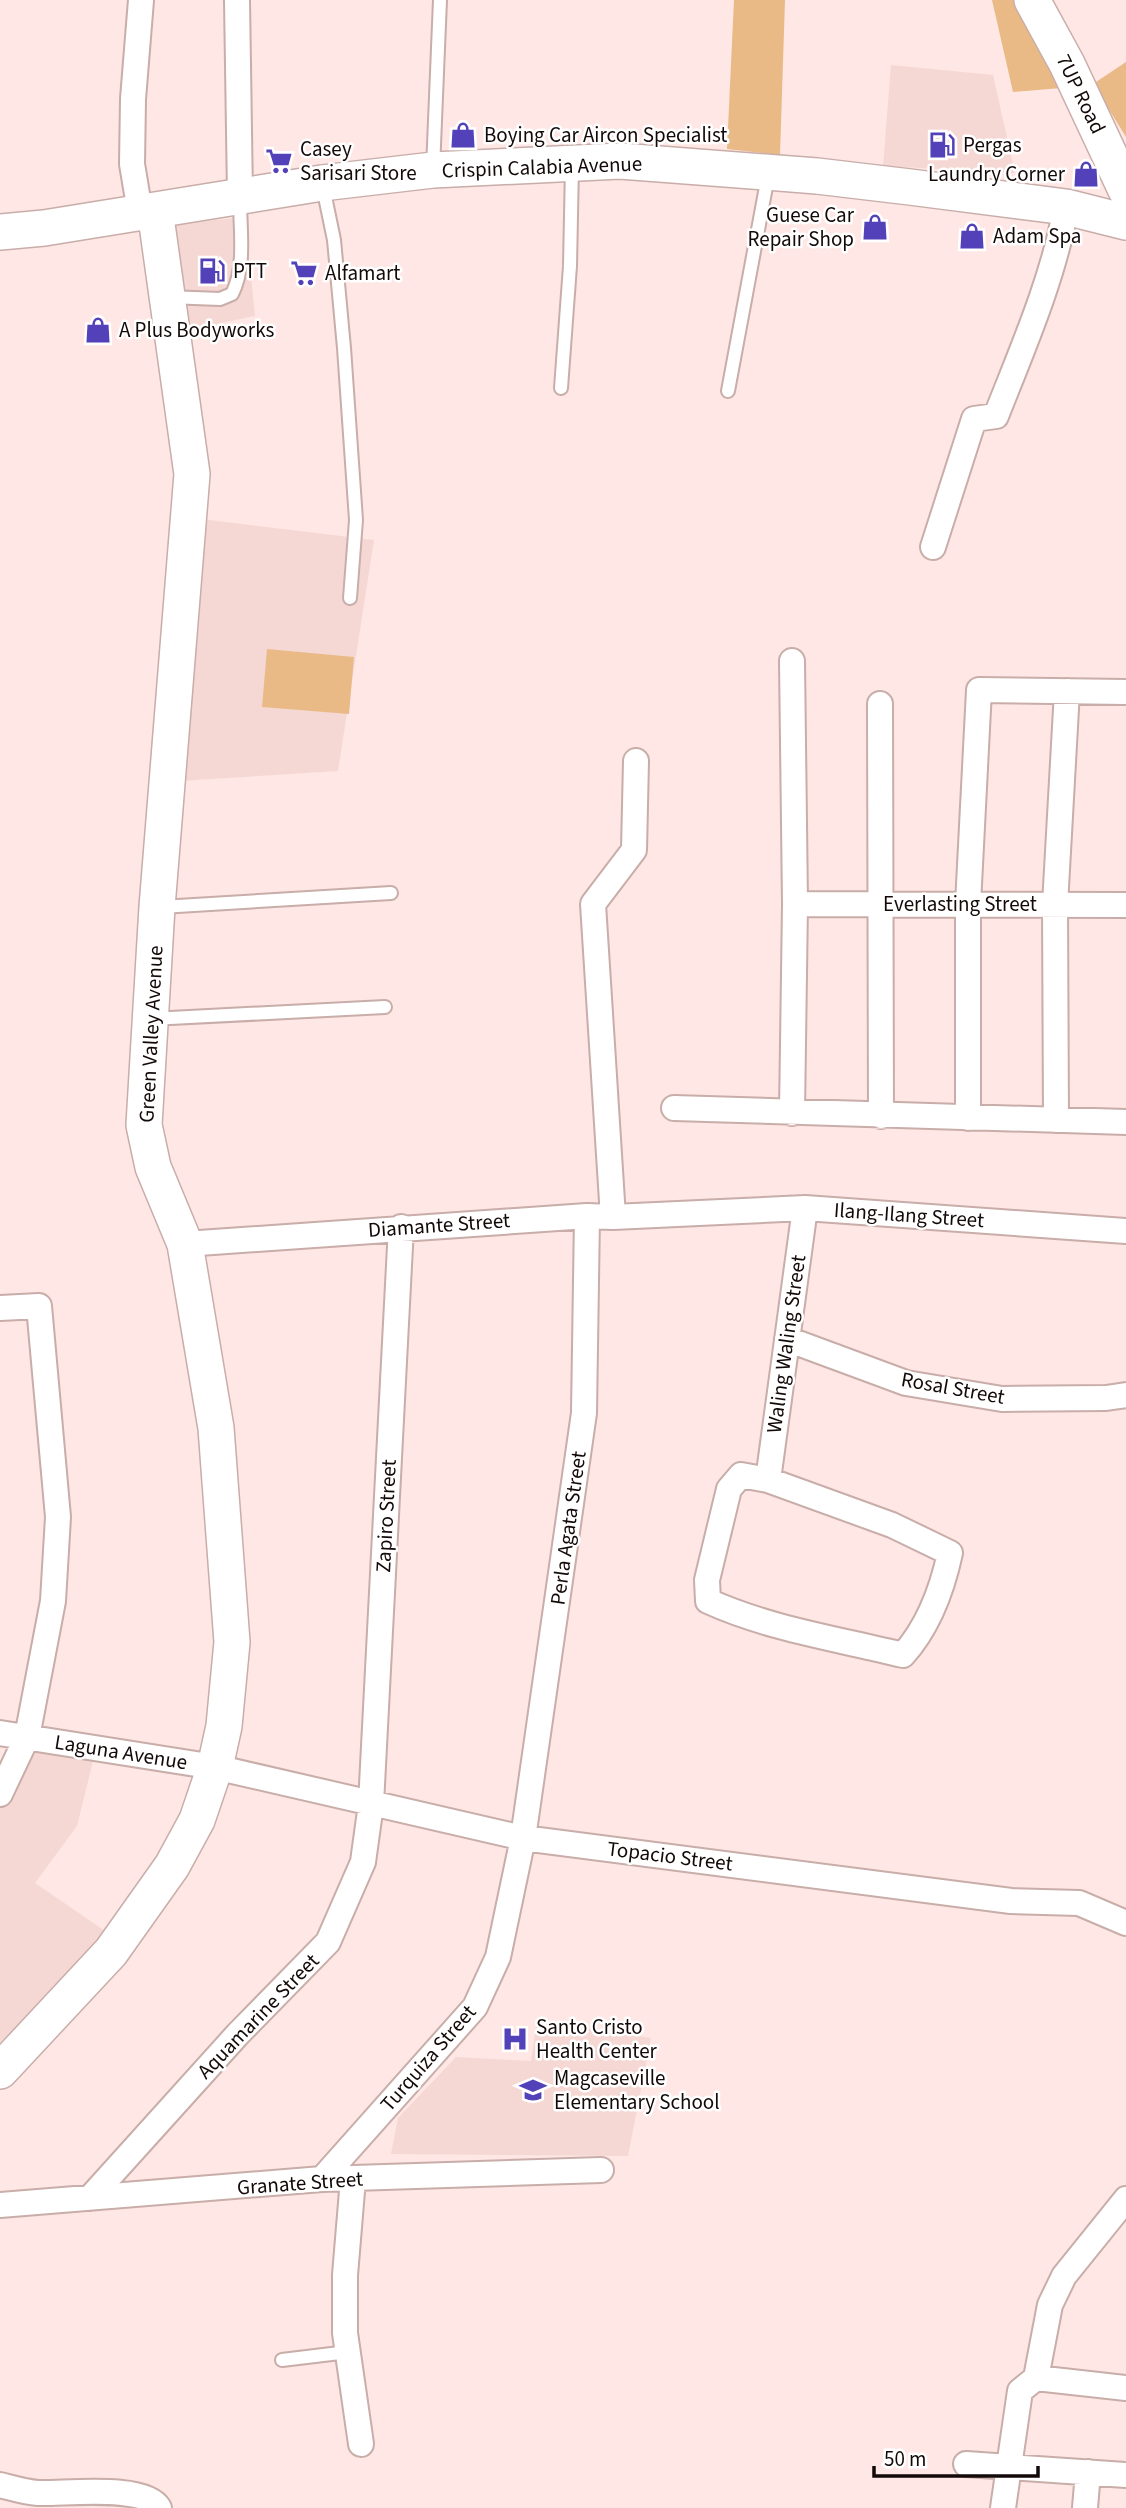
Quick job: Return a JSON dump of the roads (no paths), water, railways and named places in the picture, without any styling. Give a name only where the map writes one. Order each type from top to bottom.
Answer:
[{"type":"street","points":[[141,0],[133,99],[132,164],[148,211]]},
{"type":"street","points":[[237,0],[240,196]]},
{"type":"street","name":"7UP Road","points":[[1032,0],[1067,64],[1126,190]]},
{"type":"street","name":"Crispin Calabia Avenue","points":[[0,232],[44,228],[322,183],[433,170],[620,161],[896,185],[1066,207],[1126,222]]},
{"type":"street","points":[[933,547],[974,419],[996,416],[1014,370],[1060,242],[1066,207]]},
{"type":"street","name":"Green Valley Avenue","points":[[0,2071],[111,1952],[172,1866],[197,1820],[215,1767],[224,1726],[232,1642],[216,1428],[185,1244],[153,1167],[144,1125],[157,907],[192,474],[168,298],[148,211]]},
{"type":"street","points":[[792,661],[795,904],[792,1113]]},
{"type":"street","points":[[968,1118],[968,904],[979,690],[1126,692]]},
{"type":"street","points":[[1056,1120],[1055,905],[1067,691]]},
{"type":"street","points":[[880,704],[881,1115]]},
{"type":"street","points":[[613,1217],[593,904],[634,850],[636,761]]},
{"type":"street","name":"Everlasting Street","points":[[795,904],[1126,905]]},
{"type":"street","points":[[674,1108],[1126,1122]]},
{"type":"street","name":"Ilang-Ilang Street","points":[[693,1213],[805,1208],[1126,1231]]},
{"type":"street","name":"Waling Waling Street","points":[[768,1480],[805,1208]]},
{"type":"street","name":"Diamante Street","points":[[185,1244],[401,1227],[693,1213]]},
{"type":"street","name":"Perla Agata Street","points":[[523,1838],[584,1413],[587,1216]]},
{"type":"street","name":"Zapiro Street","points":[[371,1804],[401,1227]]},
{"type":"street","points":[[0,1308],[40,1306],[58,1517],[53,1601],[27,1737],[0,1794]]},
{"type":"street","name":"Rosal Street","points":[[787,1339],[906,1383],[974,1395],[1002,1399],[1106,1398],[1126,1395]]},
{"type":"street","points":[[741,1475],[768,1480],[892,1525],[950,1553],[944,1582],[919,1637],[903,1655],[822,1638],[731,1611],[708,1601],[707,1580],[729,1489],[741,1475]]},
{"type":"street","name":"Laguna Avenue","points":[[0,1733],[215,1767]]},
{"type":"street","name":"Topacio Street","points":[[215,1767],[523,1838],[1012,1901],[1079,1903],[1126,1923]]},
{"type":"street","name":"Aquamarine Street","points":[[90,2198],[237,2035],[328,1942],[363,1862],[371,1804]]},
{"type":"street","name":"Turquiza Street","points":[[322,2179],[475,2007],[499,1958],[523,1838]]},
{"type":"street","name":"Granate Street","points":[[0,2205],[322,2179],[601,2170]]},
{"type":"street","points":[[353,2179],[345,2276],[345,2333],[360,2444]]},
{"type":"street","points":[[1003,2508],[1020,2391],[1036,2378],[1050,2305],[1064,2276],[1126,2199]]},
{"type":"street","points":[[1036,2378],[1126,2388]]},
{"type":"street","points":[[966,2464],[1126,2475]]},
{"type":"street","points":[[1085,2508],[1088,2472]]},
{"type":"street","points":[[0,2485],[35,2493],[128,2493],[147,2496],[159,2508]]},
{"type":"lane","points":[[433,170],[440,0]]},
{"type":"lane","points":[[561,388],[570,267],[572,162]]},
{"type":"lane","points":[[728,391],[769,172]]},
{"type":"lane","points":[[322,183],[334,240],[356,520],[350,598]]},
{"type":"lane","points":[[168,298],[220,299],[232,294],[239,270],[240,196]]},
{"type":"lane","points":[[157,907],[391,893]]},
{"type":"lane","points":[[150,1019],[385,1007]]},
{"type":"lane","points":[[282,2360],[348,2353]]},
{"type":"place","name":"Boying Car Aircon Specialist","points":[[463,135]]},
{"type":"place","name":"Pergas","points":[[942,145]]},
{"type":"place","name":"Casey Sarisari Store","points":[[279,161]]},
{"type":"place","name":"Laundry Corner","points":[[1086,174]]},
{"type":"place","name":"Guese Car Repair Shop","points":[[875,227]]},
{"type":"place","name":"Adam Spa","points":[[972,236]]},
{"type":"place","name":"PTT","points":[[212,271]]},
{"type":"place","name":"Alfamart","points":[[304,273]]},
{"type":"place","name":"A Plus Bodyworks","points":[[98,330]]},
{"type":"place","name":"Santo Cristo Health Center","points":[[515,2039]]},
{"type":"place","name":"Magcaseville Elementary School","points":[[533,2090]]}]
